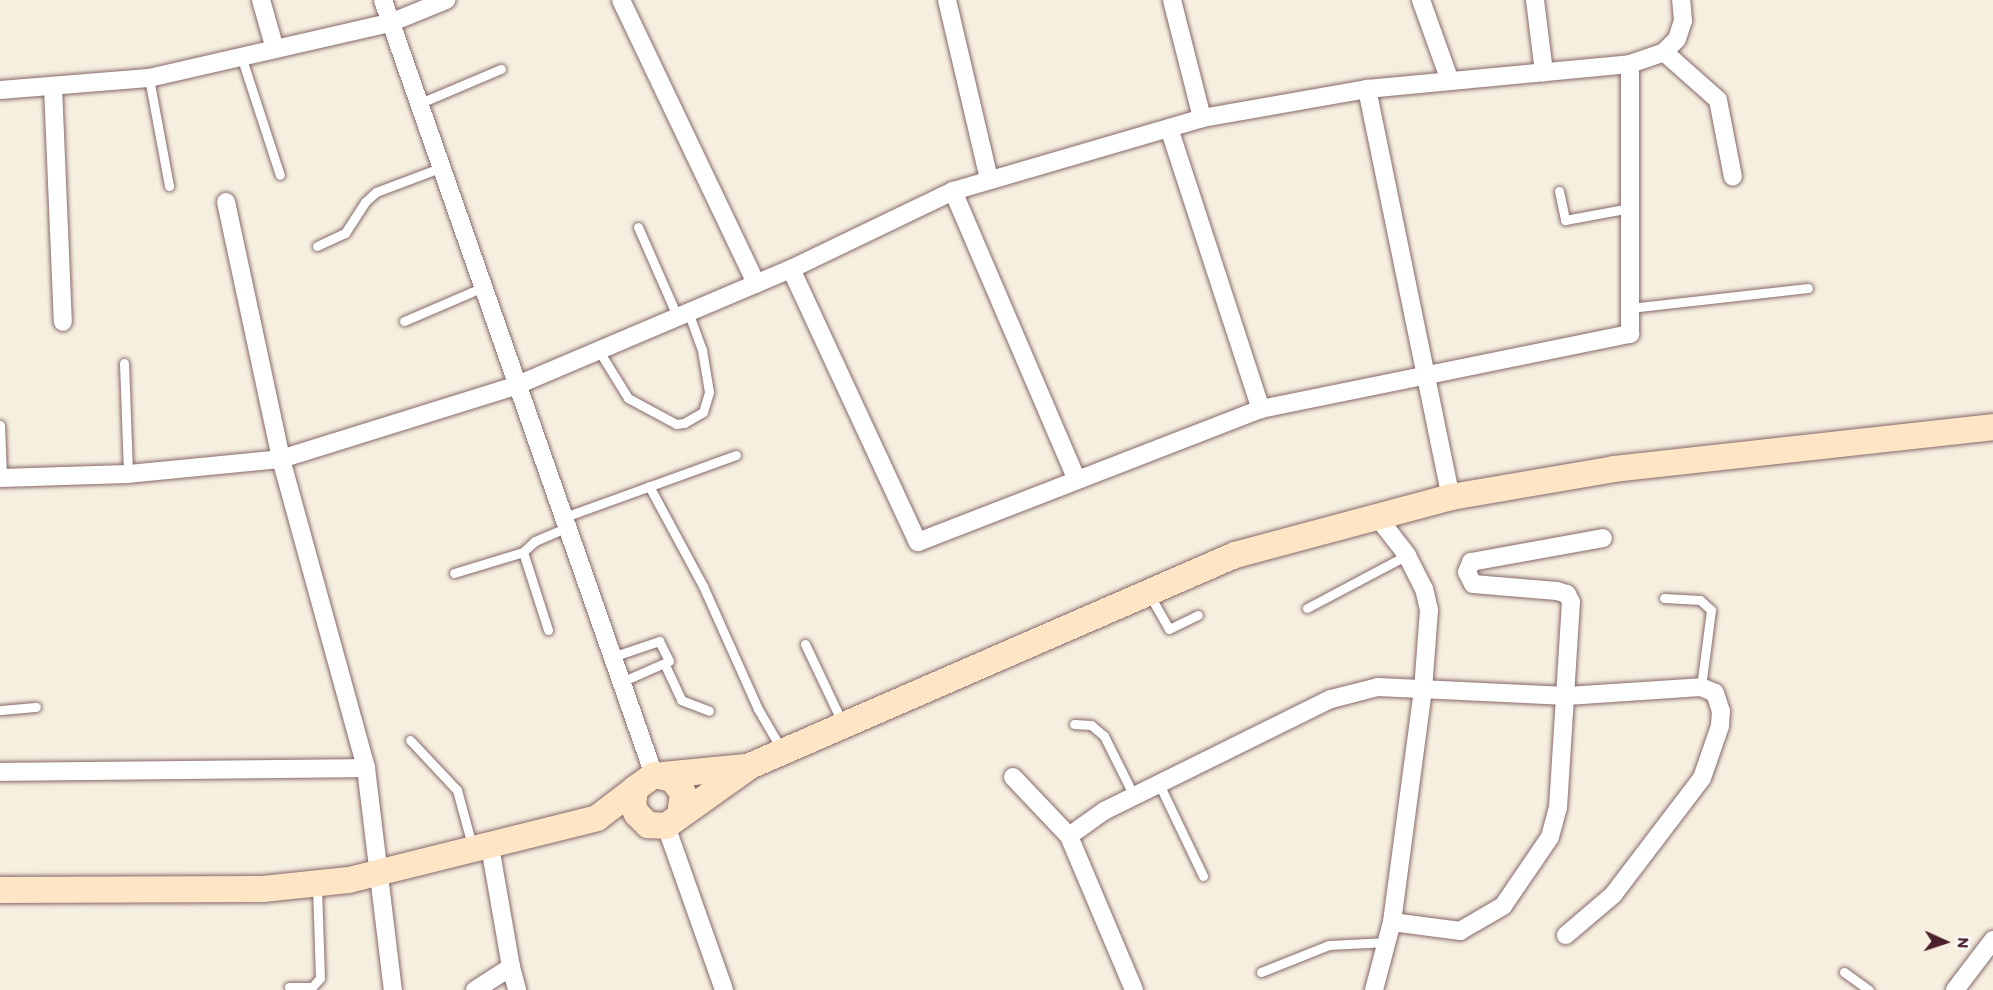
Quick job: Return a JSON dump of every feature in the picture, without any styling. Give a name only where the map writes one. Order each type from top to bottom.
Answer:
[{"type":"street","points":[[261,0],[275,49]]},
{"type":"street","points":[[383,0],[515,386],[621,682],[651,779]]},
{"type":"street","points":[[0,90],[149,78],[390,23],[446,0]]},
{"type":"street","points":[[621,0],[756,283]]},
{"type":"street","points":[[947,0],[989,179]]},
{"type":"street","points":[[1172,0],[1202,118]]},
{"type":"street","points":[[1421,0],[1450,81]]},
{"type":"street","points":[[1535,0],[1544,72]]},
{"type":"street","points":[[1,478],[128,474],[281,459],[515,386],[684,316],[791,268],[953,190],[1202,118],[1366,89],[1630,64],[1664,52],[1677,39],[1683,21],[1681,0]]},
{"type":"street","points":[[1664,52],[1718,100],[1733,177]]},
{"type":"street","points":[[791,268],[918,542],[1076,478],[1261,410],[1630,334],[1630,64]]},
{"type":"street","points":[[53,87],[63,322]]},
{"type":"street","points":[[1366,89],[1429,375],[1451,497]]},
{"type":"street","points":[[1169,128],[1261,410]]},
{"type":"street","points":[[953,190],[1076,478]]},
{"type":"street","points":[[226,202],[281,459],[366,768],[377,875],[393,990]]},
{"type":"street","points":[[0,890],[263,889],[316,884],[377,875],[597,818],[664,822],[750,766],[1235,555],[1376,515],[1451,497],[1614,469],[1993,427]]},
{"type":"street","points":[[1374,990],[1392,922],[1423,690],[1429,610],[1424,589],[1407,555],[1376,515]]},
{"type":"street","points":[[1392,922],[1460,931],[1503,906],[1550,837],[1558,808],[1567,696],[1571,602],[1567,594],[1473,585],[1467,572],[1471,562],[1603,538]]},
{"type":"street","points":[[1069,836],[1096,816],[1134,795],[1331,699],[1378,687],[1567,696],[1701,687],[1715,693],[1721,711],[1720,726],[1702,778],[1613,895],[1566,935]]},
{"type":"street","points":[[597,818],[651,779],[750,766]]},
{"type":"street","points":[[0,772],[366,768]]},
{"type":"street","points":[[1012,777],[1069,836],[1134,990]]},
{"type":"street","points":[[651,779],[672,779],[683,793],[664,822]]},
{"type":"street","points":[[651,779],[633,806],[664,822],[724,990]]},
{"type":"street","points":[[482,849],[517,990]]},
{"type":"street","points":[[1955,990],[1993,940]]},
{"type":"street","points":[[475,990],[511,967]]},
{"type":"lane","points":[[241,56],[280,175]]},
{"type":"lane","points":[[418,104],[501,69]]},
{"type":"lane","points":[[149,78],[169,186]]},
{"type":"lane","points":[[317,246],[345,233],[376,192],[440,168]]},
{"type":"lane","points":[[1559,191],[1565,220],[1630,208]]},
{"type":"lane","points":[[599,351],[628,398],[676,424],[684,423],[703,412],[709,392],[702,350],[638,227]]},
{"type":"lane","points":[[404,321],[481,288]]},
{"type":"lane","points":[[1630,308],[1808,288]]},
{"type":"lane","points":[[124,363],[128,474]]},
{"type":"lane","points":[[0,425],[1,478]]},
{"type":"lane","points":[[454,573],[523,552],[535,541],[564,523],[649,486],[736,455]]},
{"type":"lane","points":[[649,486],[703,586],[758,709],[783,752]]},
{"type":"lane","points":[[523,552],[548,630]]},
{"type":"lane","points":[[1307,608],[1407,555]]},
{"type":"lane","points":[[1148,592],[1168,629],[1198,615]]},
{"type":"lane","points":[[1664,598],[1700,600],[1711,610],[1701,687]]},
{"type":"lane","points":[[612,657],[659,641],[669,662],[621,682]]},
{"type":"lane","points":[[805,644],[844,726]]},
{"type":"lane","points":[[665,665],[681,700],[709,711]]},
{"type":"lane","points":[[0,710],[36,707]]},
{"type":"lane","points":[[1074,724],[1090,725],[1104,736],[1134,795]]},
{"type":"lane","points":[[410,740],[457,790],[482,849]]},
{"type":"lane","points":[[1159,784],[1203,876]]},
{"type":"lane","points":[[289,987],[312,987],[320,978],[316,884]]},
{"type":"lane","points":[[1261,972],[1329,945],[1387,942]]},
{"type":"lane","points":[[1845,972],[1869,990]]}]
